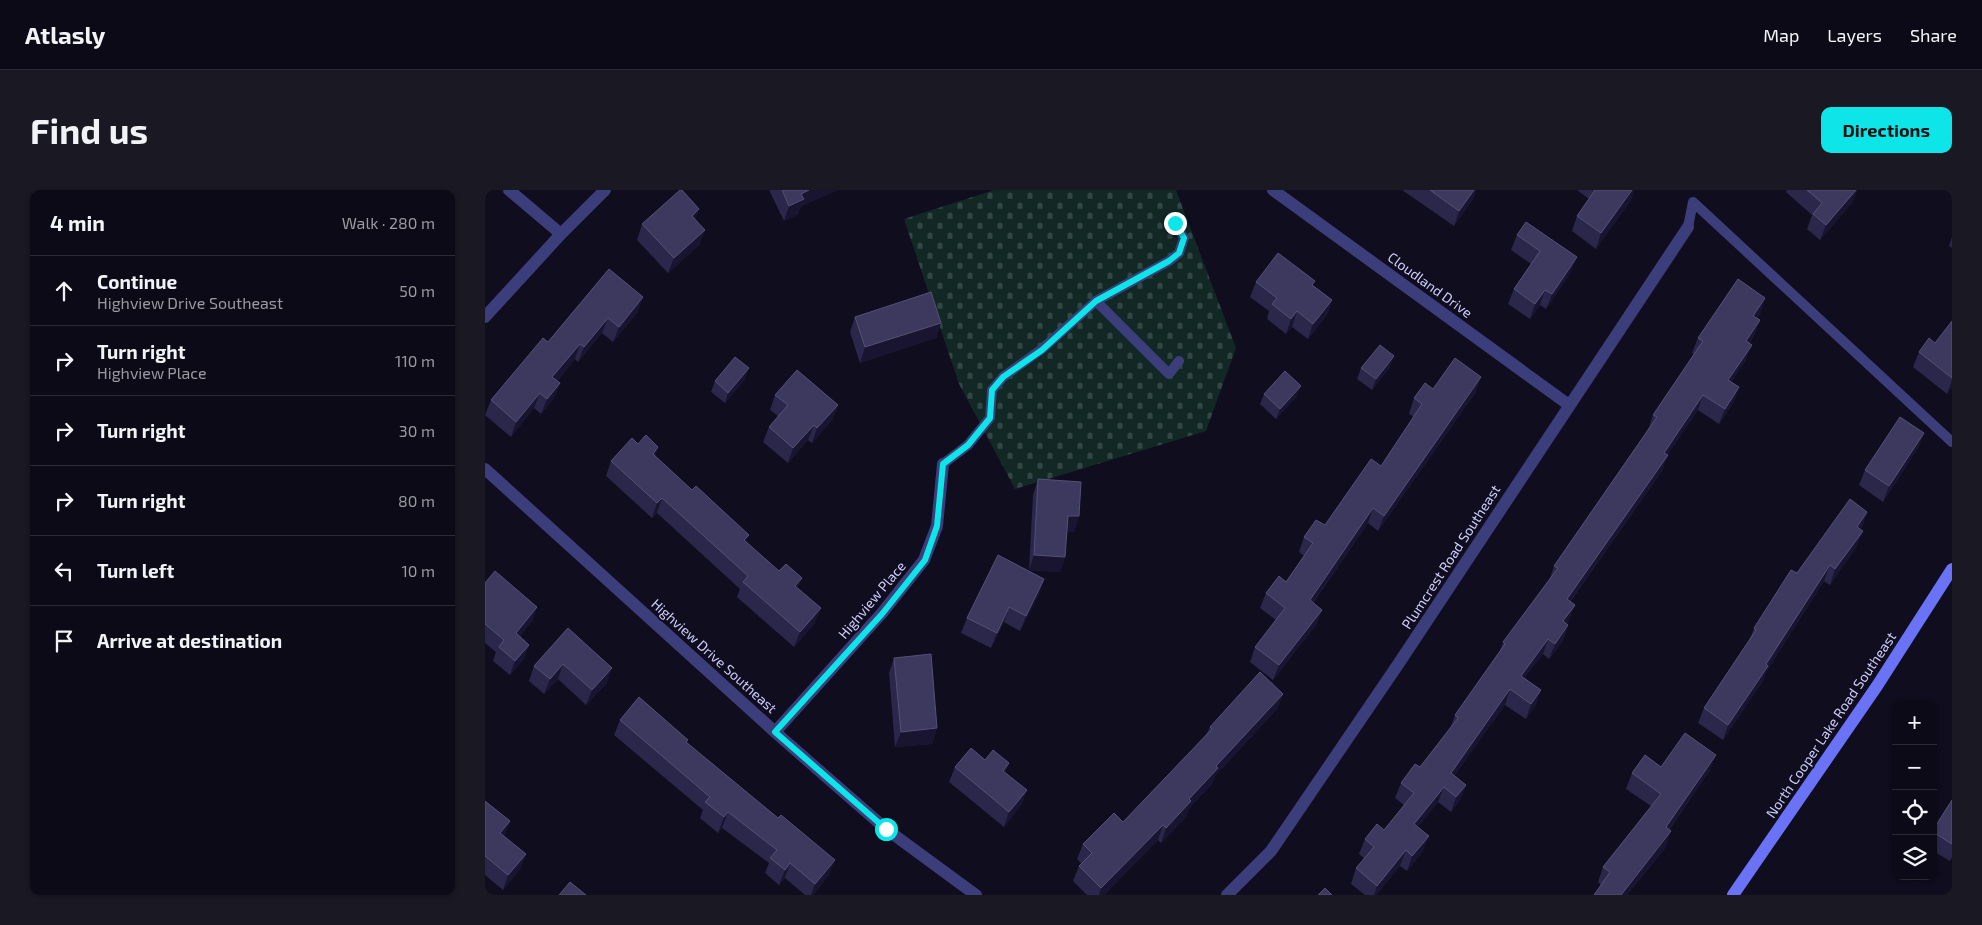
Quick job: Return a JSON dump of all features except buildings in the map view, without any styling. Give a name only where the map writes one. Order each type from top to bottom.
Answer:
[{"type":"street","points":[[509,190],[561,234]]},
{"type":"street","points":[[485,318],[561,234],[605,190]]},
{"type":"street","name":"Cloudland Drive","points":[[1273,190],[1569,405]]},
{"type":"street","name":"Plumcrest Road Southeast","points":[[1227,895],[1271,851],[1399,663],[1688,227]]},
{"type":"street","name":"Highview Place","points":[[775,732],[882,614],[925,560],[937,526],[943,464]]},
{"type":"street","name":"Highview Drive Southeast","points":[[485,469],[775,732],[886,829],[976,895]]},
{"type":"street","name":"North Cooper Lake Road Southeast","points":[[1733,895],[1866,702],[1952,569]]},
{"type":"lane","points":[[1688,227],[1693,202],[1952,442]]},
{"type":"lane","points":[[943,464],[968,445],[990,418],[992,390],[1003,377],[1042,350],[1096,301],[1169,261],[1179,253],[1184,238],[1175,223]]},
{"type":"lane","points":[[1096,301],[1169,374],[1179,361]]},
{"type":"green space","points":[[994,190],[1176,190],[1236,348],[1206,431],[1015,489],[959,384],[904,219]]},
{"type":"route","points":[[886,829],[775,732],[882,614],[925,560],[937,526],[943,464],[968,445],[983,429],[990,418],[992,390],[1003,377],[1042,350],[1096,301],[1143,273],[1169,261],[1179,253],[1184,238],[1175,223]]}]
